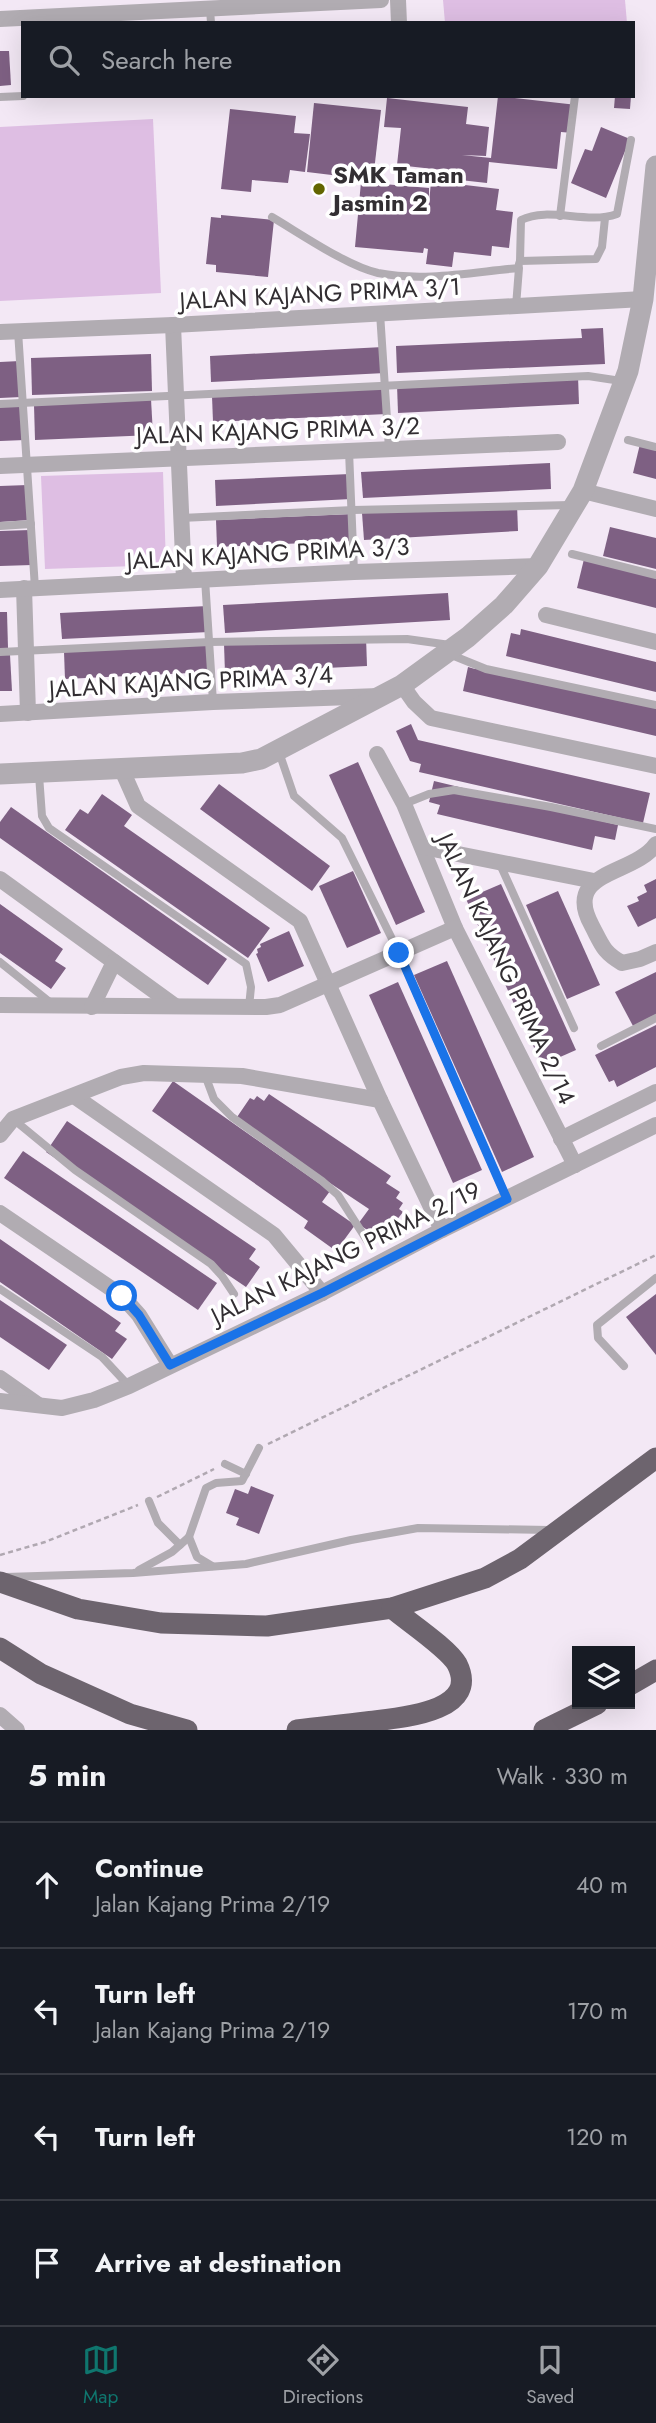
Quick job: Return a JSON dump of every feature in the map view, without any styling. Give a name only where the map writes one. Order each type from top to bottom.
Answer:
[{"type":"highway","points":[[0,1579],[78,1609],[161,1623],[267,1626],[392,1608],[485,1578],[520,1559],[656,1458]]},
{"type":"highway","points":[[297,1730],[419,1716],[446,1705],[456,1694],[461,1679],[456,1664],[448,1653],[392,1608]]},
{"type":"highway","points":[[0,1648],[41,1674],[130,1714],[187,1730]]},
{"type":"highway","points":[[635,1682],[656,1670]]},
{"type":"highway","points":[[544,1730],[587,1709]]},
{"type":"street","points":[[0,19],[28,20],[144,6],[211,16],[381,0]]},
{"type":"street","points":[[398,0],[399,21]]},
{"type":"street","points":[[0,774],[122,770],[242,763],[261,759],[393,690],[452,649],[504,605],[538,566],[579,498],[624,382],[643,299],[656,166]]},
{"type":"street","name":"JALAN KAJANG PRIMA 3/1","points":[[0,331],[173,325],[643,299]]},
{"type":"street","points":[[173,325],[184,580]]},
{"type":"street","name":"JALAN KAJANG PRIMA 3/2","points":[[0,466],[558,442]]},
{"type":"street","points":[[579,498],[656,509]]},
{"type":"street","name":"JALAN KAJANG PRIMA 3/3","points":[[0,590],[354,572],[538,566]]},
{"type":"street","points":[[29,588],[26,651],[29,713]]},
{"type":"street","points":[[546,615],[656,642]]},
{"type":"street","points":[[393,690],[414,702],[431,718],[656,766]]},
{"type":"street","name":"JALAN KAJANG PRIMA 3/4","points":[[0,714],[393,690]]},
{"type":"street","name":"JALAN KAJANG PRIMA 2/14","points":[[377,754],[404,804],[455,928],[575,1165]]},
{"type":"street","points":[[122,770],[138,806],[300,921],[442,1230]]},
{"type":"street","points":[[656,844],[638,860],[594,881],[584,899],[585,913],[608,955],[622,963],[640,960],[656,952]]},
{"type":"street","points":[[423,847],[594,881]]},
{"type":"street","points":[[0,879],[175,1006]]},
{"type":"street","points":[[0,1005],[280,1005],[455,928]]},
{"type":"street","points":[[92,1007],[114,962]]},
{"type":"street","points":[[0,1135],[13,1119],[121,1077],[144,1073],[242,1076],[380,1100]]},
{"type":"street","points":[[561,1139],[656,1092]]},
{"type":"street","points":[[74,1096],[274,1235],[322,1293]]},
{"type":"street","name":"JALAN KAJANG PRIMA 2/19","points":[[0,1401],[62,1408],[94,1400],[129,1386],[322,1293],[442,1230],[656,1125]]},
{"type":"street","points":[[0,1213],[122,1296],[139,1315],[170,1365]]},
{"type":"street","points":[[0,1378],[38,1406]]},
{"type":"street","points":[[0,1715],[17,1730]]},
{"type":"lane","points":[[0,97],[21,96]]},
{"type":"lane","points":[[560,216],[575,98]]},
{"type":"lane","points":[[516,306],[521,220],[532,214],[604,218],[617,214],[631,140]]},
{"type":"lane","points":[[272,217],[337,255],[376,273],[418,277],[519,264],[596,259],[602,247],[604,218]]},
{"type":"lane","points":[[380,313],[389,449]]},
{"type":"lane","points":[[18,331],[32,524],[29,588]]},
{"type":"lane","points":[[0,404],[588,376],[624,382]]},
{"type":"lane","points":[[628,440],[656,447]]},
{"type":"lane","points":[[349,451],[354,572]]},
{"type":"lane","points":[[181,518],[579,498]]},
{"type":"lane","points":[[0,526],[32,524]]},
{"type":"lane","points":[[572,554],[656,575]]},
{"type":"lane","points":[[205,579],[213,702]]},
{"type":"lane","points":[[0,652],[210,642],[407,639],[452,649],[486,668],[656,705]]},
{"type":"lane","points":[[279,751],[294,796],[342,838],[399,953],[507,1199]]},
{"type":"lane","points":[[39,772],[42,816],[49,828],[246,964],[251,987],[249,1007]]},
{"type":"lane","points":[[404,804],[429,794],[454,790],[656,829]]},
{"type":"lane","points":[[499,862],[574,1028]]},
{"type":"lane","points":[[0,962],[56,1007]]},
{"type":"lane","points":[[601,1046],[656,1018]]},
{"type":"lane","points":[[205,1075],[214,1099],[232,1117],[323,1181],[338,1195],[368,1242]]},
{"type":"lane","points":[[13,1119],[75,1170],[211,1264],[234,1294]]},
{"type":"lane","points":[[624,1366],[598,1338],[597,1325],[656,1278]]},
{"type":"lane","points":[[0,1289],[102,1357],[129,1386]]},
{"type":"lane","points":[[133,1573],[161,1559],[189,1537],[206,1488],[216,1483],[242,1480],[259,1448]]},
{"type":"lane","points":[[225,1464],[246,1474]]},
{"type":"lane","points":[[149,1501],[158,1523],[180,1545]]},
{"type":"lane","points":[[0,1579],[133,1573],[246,1564],[418,1528],[558,1530]]},
{"type":"lane","points":[[189,1537],[197,1557],[213,1567]]},
{"type":"path","points":[[259,1448],[656,1255]]},
{"type":"path","points":[[0,1555],[45,1542],[149,1501],[225,1464]]},
{"type":"shaded area","points":[[443,0],[625,0],[627,21],[445,21]]},
{"type":"shaded area","points":[[153,119],[161,293],[0,301],[0,127]]},
{"type":"shaded area","points":[[163,472],[166,565],[45,569],[41,476]]},
{"type":"building","points":[[0,51],[9,51],[11,85],[0,86]]},
{"type":"building","points":[[387,98],[468,107],[466,124],[489,127],[486,156],[462,155],[491,158],[498,98],[577,105],[573,133],[561,132],[557,169],[489,162],[487,183],[460,180],[461,172],[397,165],[401,128],[384,127]]},
{"type":"building","points":[[615,98],[631,98],[630,109],[614,108]]},
{"type":"building","points":[[314,103],[381,110],[373,180],[307,172]]},
{"type":"building","points":[[230,109],[296,116],[294,133],[310,134],[305,172],[290,170],[288,183],[252,180],[251,192],[221,189]]},
{"type":"building","points":[[601,127],[630,139],[606,198],[571,183],[585,149],[592,151]]},
{"type":"building","points":[[431,181],[499,189],[496,210],[513,212],[509,248],[492,246],[491,256],[454,252],[452,267],[426,264],[428,249],[424,248],[423,253],[355,247],[361,182],[429,188],[429,204]]},
{"type":"building","points":[[221,215],[274,220],[268,277],[216,272],[216,265],[206,264],[211,217],[221,218]]},
{"type":"building","points":[[603,328],[605,364],[397,373],[396,346],[582,338],[581,329]]},
{"type":"building","points":[[383,347],[385,373],[211,382],[210,356]]},
{"type":"building","points":[[151,354],[152,391],[32,395],[31,358]]},
{"type":"building","points":[[20,361],[21,397],[0,398],[0,362]]},
{"type":"building","points":[[578,376],[579,404],[398,413],[397,385]]},
{"type":"building","points":[[386,387],[387,414],[213,422],[212,396]]},
{"type":"building","points":[[151,399],[153,435],[35,440],[34,405]]},
{"type":"building","points":[[23,406],[25,440],[0,441],[0,407]]},
{"type":"building","points":[[640,444],[656,448],[656,479],[633,473]]},
{"type":"building","points":[[550,463],[551,489],[363,498],[361,472]]},
{"type":"building","points":[[350,474],[351,499],[216,506],[215,480]]},
{"type":"building","points":[[28,485],[30,520],[0,522],[0,486]]},
{"type":"building","points":[[517,504],[518,531],[364,540],[362,513]]},
{"type":"building","points":[[352,514],[353,541],[217,547],[216,520]]},
{"type":"building","points":[[610,527],[656,538],[656,569],[603,556]]},
{"type":"building","points":[[30,530],[32,565],[0,566],[0,531]]},
{"type":"building","points":[[584,559],[656,578],[656,608],[577,588]]},
{"type":"building","points":[[448,593],[450,620],[225,633],[223,605]]},
{"type":"building","points":[[208,606],[209,632],[62,639],[60,613]]},
{"type":"building","points":[[0,612],[7,612],[8,648],[0,648]]},
{"type":"building","points":[[521,629],[656,662],[656,692],[506,656],[511,633],[520,635]]},
{"type":"building","points":[[366,637],[367,666],[225,673],[224,644]]},
{"type":"building","points":[[210,645],[211,672],[65,679],[64,652]]},
{"type":"building","points":[[0,655],[10,655],[12,691],[0,691]]},
{"type":"building","points":[[476,664],[656,706],[656,736],[463,691],[468,667],[475,669]]},
{"type":"building","points":[[411,724],[418,740],[650,793],[643,823],[419,772],[421,764],[410,761],[396,731]]},
{"type":"building","points":[[358,762],[425,912],[396,925],[329,775]]},
{"type":"building","points":[[434,781],[618,825],[615,840],[595,836],[592,850],[437,814],[440,805],[429,802]]},
{"type":"building","points":[[219,784],[330,866],[312,891],[200,809]]},
{"type":"building","points":[[102,794],[132,815],[124,826],[270,928],[248,958],[65,830],[80,809],[88,814]]},
{"type":"building","points":[[11,807],[227,959],[208,985],[0,838],[0,822]]},
{"type":"building","points":[[353,871],[381,933],[347,948],[319,886]]},
{"type":"building","points":[[656,879],[656,918],[638,927],[627,906],[639,901],[637,897],[647,892],[644,885]]},
{"type":"building","points":[[501,884],[576,1050],[542,1065],[466,899]]},
{"type":"building","points":[[558,891],[600,985],[567,999],[526,905]]},
{"type":"building","points":[[0,904],[63,949],[55,961],[66,968],[51,989],[0,953]]},
{"type":"building","points":[[289,931],[304,966],[268,982],[256,954],[257,949],[261,947],[260,944]]},
{"type":"building","points":[[447,961],[534,1157],[502,1172],[414,975]]},
{"type":"building","points":[[656,972],[656,1015],[633,1026],[615,992]]},
{"type":"building","points":[[398,982],[482,1170],[453,1183],[369,995]]},
{"type":"building","points":[[656,1025],[656,1067],[617,1087],[614,1080],[609,1082],[595,1055]]},
{"type":"building","points":[[173,1081],[330,1191],[322,1202],[355,1225],[336,1251],[304,1228],[308,1221],[152,1111]]},
{"type":"building","points":[[269,1094],[391,1176],[386,1183],[400,1192],[396,1198],[403,1203],[399,1209],[403,1212],[396,1221],[393,1219],[380,1238],[358,1224],[369,1209],[235,1120],[250,1098],[254,1100],[257,1096],[264,1101]]},
{"type":"building","points":[[67,1121],[256,1249],[249,1259],[260,1267],[246,1287],[46,1152]]},
{"type":"building","points":[[23,1151],[217,1283],[198,1310],[4,1178]]},
{"type":"building","points":[[0,1239],[121,1323],[115,1331],[127,1339],[112,1359],[0,1282]]},
{"type":"building","points":[[656,1294],[656,1355],[626,1317]]},
{"type":"building","points":[[0,1300],[67,1345],[49,1370],[0,1337]]},
{"type":"building","points":[[251,1486],[274,1495],[259,1534],[236,1525],[239,1518],[226,1513],[235,1489],[248,1494]]},
{"type":"place","name":"SMK Taman Jasmin 2","points":[[319,189]]},
{"type":"route","points":[[122,1296],[139,1315],[170,1365],[322,1293],[507,1199],[399,953]]}]
